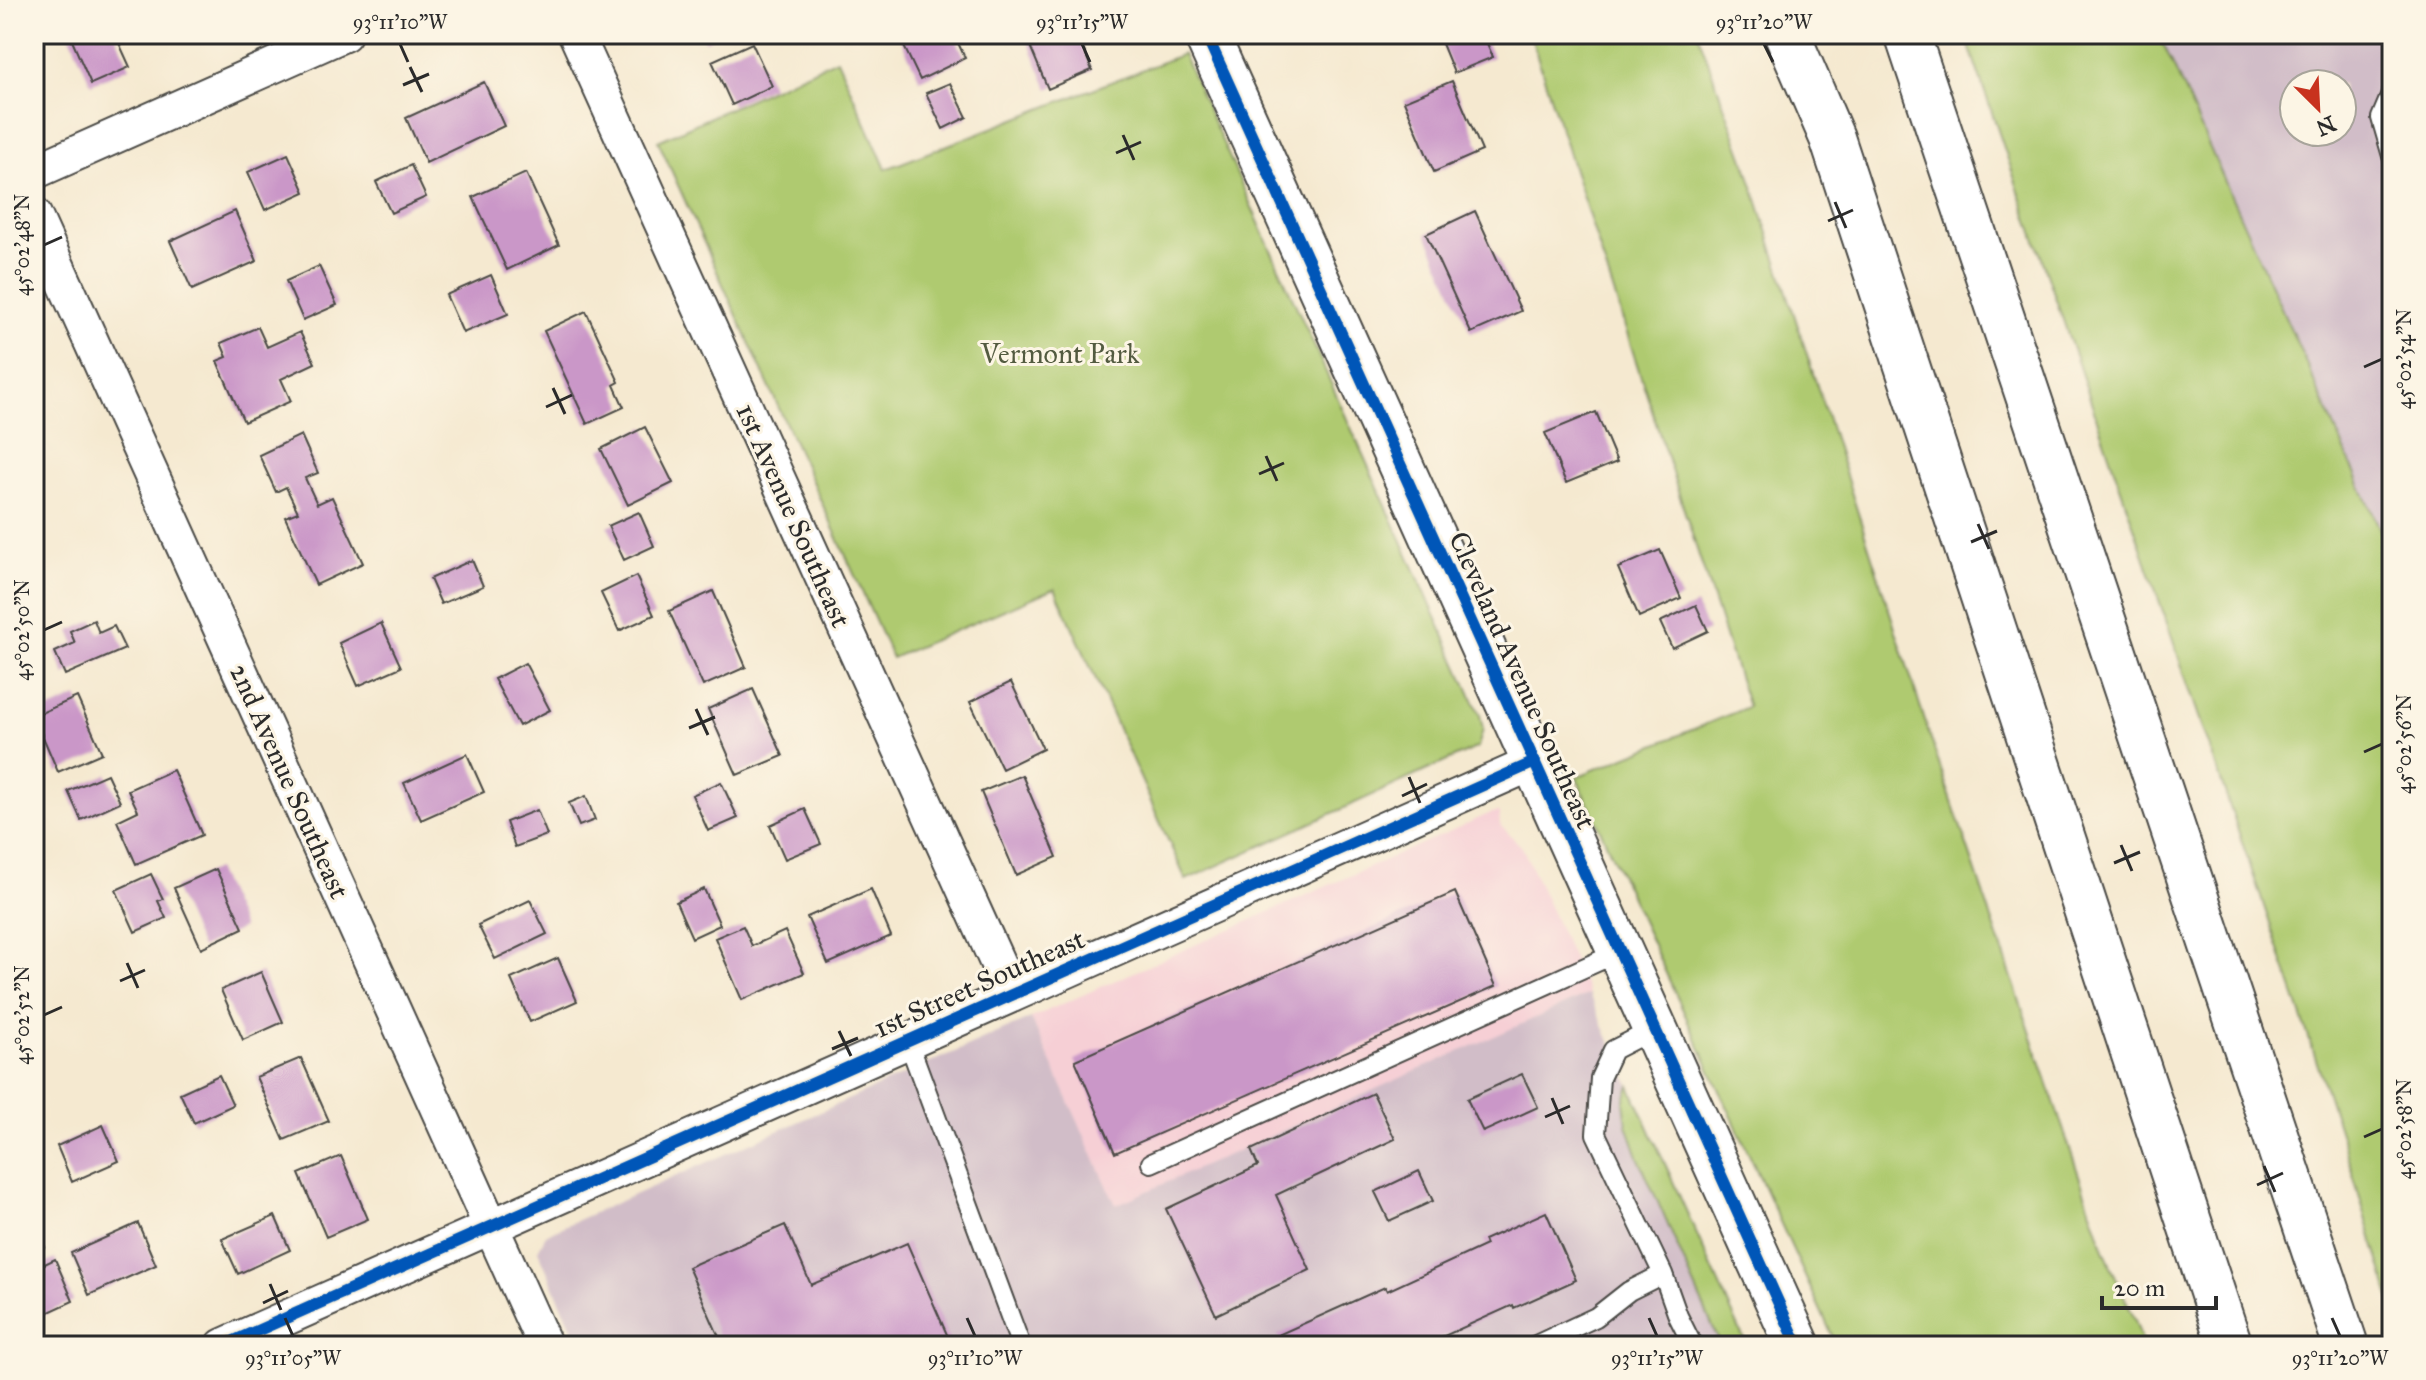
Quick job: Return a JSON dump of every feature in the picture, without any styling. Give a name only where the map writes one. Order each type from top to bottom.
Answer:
[{"type":"main road","name":"Cleveland Avenue Southeast","points":[[1206,34],[1798,1346]]},
{"type":"main road","points":[[1787,34],[1832,138],[2230,1346]]},
{"type":"main road","points":[[1907,34],[2346,1346]]},
{"type":"street","points":[[34,172],[344,34]]},
{"type":"street","name":"1st Avenue Southeast","points":[[576,34],[1012,995]]},
{"type":"street","name":"2nd Avenue Southeast","points":[[34,215],[545,1346]]},
{"type":"street","name":"1st Street Southeast","points":[[223,1346],[1535,762]]},
{"type":"lane","points":[[2392,92],[2381,118],[2392,156]]},
{"type":"lane","points":[[1151,1163],[1619,952]]},
{"type":"lane","points":[[1654,1029],[1613,1050],[1600,1078],[1596,1134],[1663,1274],[1693,1346]]},
{"type":"lane","points":[[908,1041],[1021,1346]]},
{"type":"lane","points":[[1534,1346],[1596,1317],[1629,1291],[1663,1274]]},
{"type":"shaded area","points":[[2159,34],[2392,34],[2392,556]]},
{"type":"shaded area","points":[[1499,812],[1500,825],[1522,847],[1589,994],[1116,1206],[1031,1018]]},
{"type":"shaded area","points":[[1589,994],[1630,1086],[1624,1102],[1721,1346],[580,1346],[538,1250],[546,1235],[553,1231],[1031,1018],[1116,1205]]},
{"type":"green space","points":[[1530,34],[1698,34],[1746,165],[1932,743],[2106,1255],[2144,1346],[1837,1346],[1576,777],[1748,707]]},
{"type":"green space","points":[[1965,34],[2159,34],[2392,556],[2392,1304],[2304,1023]]},
{"type":"green space","name":"Vermont Park","points":[[1183,54],[1480,715],[1483,729],[1478,747],[1186,880],[1055,588],[892,658],[658,141],[837,59],[886,169]]},
{"type":"green space","points":[[1630,1086],[1747,1346],[1721,1346],[1627,1125],[1624,1102]]},
{"type":"building","points":[[115,34],[130,67],[91,84],[70,36]]},
{"type":"building","points":[[702,34],[720,34],[705,41]]},
{"type":"building","points":[[908,34],[954,34],[965,58],[920,80],[900,38]]},
{"type":"building","points":[[1025,34],[1077,34],[1092,70],[1048,89]]},
{"type":"building","points":[[1438,34],[1483,34],[1493,57],[1454,73]]},
{"type":"building","points":[[752,43],[772,86],[732,105],[712,61]]},
{"type":"building","points":[[1452,81],[1482,151],[1434,172],[1404,101]]},
{"type":"building","points":[[484,82],[504,126],[426,163],[406,118]]},
{"type":"building","points":[[950,83],[967,117],[943,129],[926,93]]},
{"type":"building","points":[[288,154],[305,192],[265,210],[248,172]]},
{"type":"building","points":[[411,165],[426,197],[391,213],[376,182]]},
{"type":"building","points":[[526,173],[559,245],[507,270],[473,197]]},
{"type":"building","points":[[235,211],[257,261],[192,290],[170,241]]},
{"type":"building","points":[[1475,211],[1521,311],[1471,333],[1426,234]]},
{"type":"building","points":[[319,266],[337,305],[303,320],[286,281]]},
{"type":"building","points":[[491,275],[508,314],[463,333],[446,295]]},
{"type":"building","points":[[586,311],[619,382],[614,385],[624,407],[587,424],[544,331]]},
{"type":"building","points":[[258,327],[267,347],[300,332],[315,363],[281,379],[291,401],[244,422],[217,361],[227,357],[221,343]]},
{"type":"building","points":[[1596,412],[1617,462],[1566,483],[1545,433]]},
{"type":"building","points":[[645,427],[673,483],[628,505],[601,449]]},
{"type":"building","points":[[301,435],[318,473],[305,478],[317,504],[332,497],[363,563],[316,585],[285,517],[298,512],[286,487],[276,492],[259,455]]},
{"type":"building","points":[[639,512],[654,546],[624,560],[608,526]]},
{"type":"building","points":[[1660,550],[1681,598],[1639,617],[1618,568]]},
{"type":"building","points":[[472,560],[483,586],[441,604],[430,579]]},
{"type":"building","points":[[636,576],[654,615],[619,631],[601,593]]},
{"type":"building","points":[[713,591],[746,667],[703,686],[669,611]]},
{"type":"building","points":[[1696,605],[1708,631],[1672,648],[1660,622]]},
{"type":"building","points":[[94,620],[99,633],[114,626],[125,649],[65,675],[55,652],[75,643],[70,631]]},
{"type":"building","points":[[381,623],[401,667],[358,686],[339,643]]},
{"type":"building","points":[[525,663],[550,710],[519,726],[494,679]]},
{"type":"building","points":[[1011,682],[1043,749],[1002,769],[970,702]]},
{"type":"building","points":[[753,689],[783,756],[737,775],[708,709]]},
{"type":"building","points":[[77,697],[102,753],[58,772],[34,716]]},
{"type":"building","points":[[467,754],[484,792],[421,820],[404,783]]},
{"type":"building","points":[[173,770],[202,835],[136,864],[117,821],[138,811],[128,790]]},
{"type":"building","points":[[107,774],[120,802],[81,820],[68,791]]},
{"type":"building","points":[[1022,775],[1057,857],[1016,875],[981,792]]},
{"type":"building","points":[[721,782],[738,818],[708,831],[692,795]]},
{"type":"building","points":[[586,796],[595,820],[579,826],[569,803]]},
{"type":"building","points":[[805,809],[821,844],[785,859],[770,825]]},
{"type":"building","points":[[537,810],[547,835],[515,847],[506,822]]},
{"type":"building","points":[[216,869],[243,928],[201,948],[174,888]]},
{"type":"building","points":[[151,874],[163,899],[158,901],[166,918],[135,932],[116,890]]},
{"type":"building","points":[[704,889],[720,925],[692,938],[676,902]]},
{"type":"building","points":[[871,889],[891,936],[828,964],[807,917]]},
{"type":"building","points":[[1455,892],[1496,986],[1115,1153],[1075,1060]]},
{"type":"building","points":[[530,900],[547,934],[495,959],[478,925]]},
{"type":"building","points":[[743,926],[752,946],[785,931],[804,973],[742,1000],[715,938]]},
{"type":"building","points":[[558,958],[577,1001],[530,1022],[511,979]]},
{"type":"building","points":[[261,972],[283,1022],[243,1040],[221,990]]},
{"type":"building","points":[[301,1058],[329,1121],[284,1140],[256,1077]]},
{"type":"building","points":[[1522,1074],[1538,1107],[1483,1132],[1467,1099]]},
{"type":"building","points":[[219,1075],[233,1105],[194,1123],[180,1093]]},
{"type":"building","points":[[1373,1093],[1395,1139],[1276,1195],[1310,1270],[1216,1315],[1166,1209],[1258,1166],[1251,1150]]},
{"type":"building","points":[[103,1125],[119,1161],[72,1182],[57,1146]]},
{"type":"building","points":[[341,1156],[368,1219],[326,1237],[299,1174]]},
{"type":"building","points":[[1419,1171],[1433,1201],[1389,1221],[1375,1192]]},
{"type":"building","points":[[1546,1212],[1576,1280],[1422,1346],[1283,1346],[1278,1335],[1385,1287],[1387,1291],[1486,1245],[1484,1240]]},
{"type":"building","points":[[275,1216],[290,1250],[238,1274],[222,1239]]},
{"type":"building","points":[[34,1221],[45,1247],[34,1252]]},
{"type":"building","points":[[138,1223],[156,1265],[89,1295],[71,1253]]},
{"type":"building","points":[[785,1225],[811,1285],[907,1243],[952,1346],[723,1346],[688,1267]]},
{"type":"building","points":[[55,1259],[73,1301],[34,1319],[34,1269]]},
{"type":"cycle path","points":[[1206,34],[1798,1346]]},
{"type":"cycle path","points":[[223,1346],[1535,762]]}]
